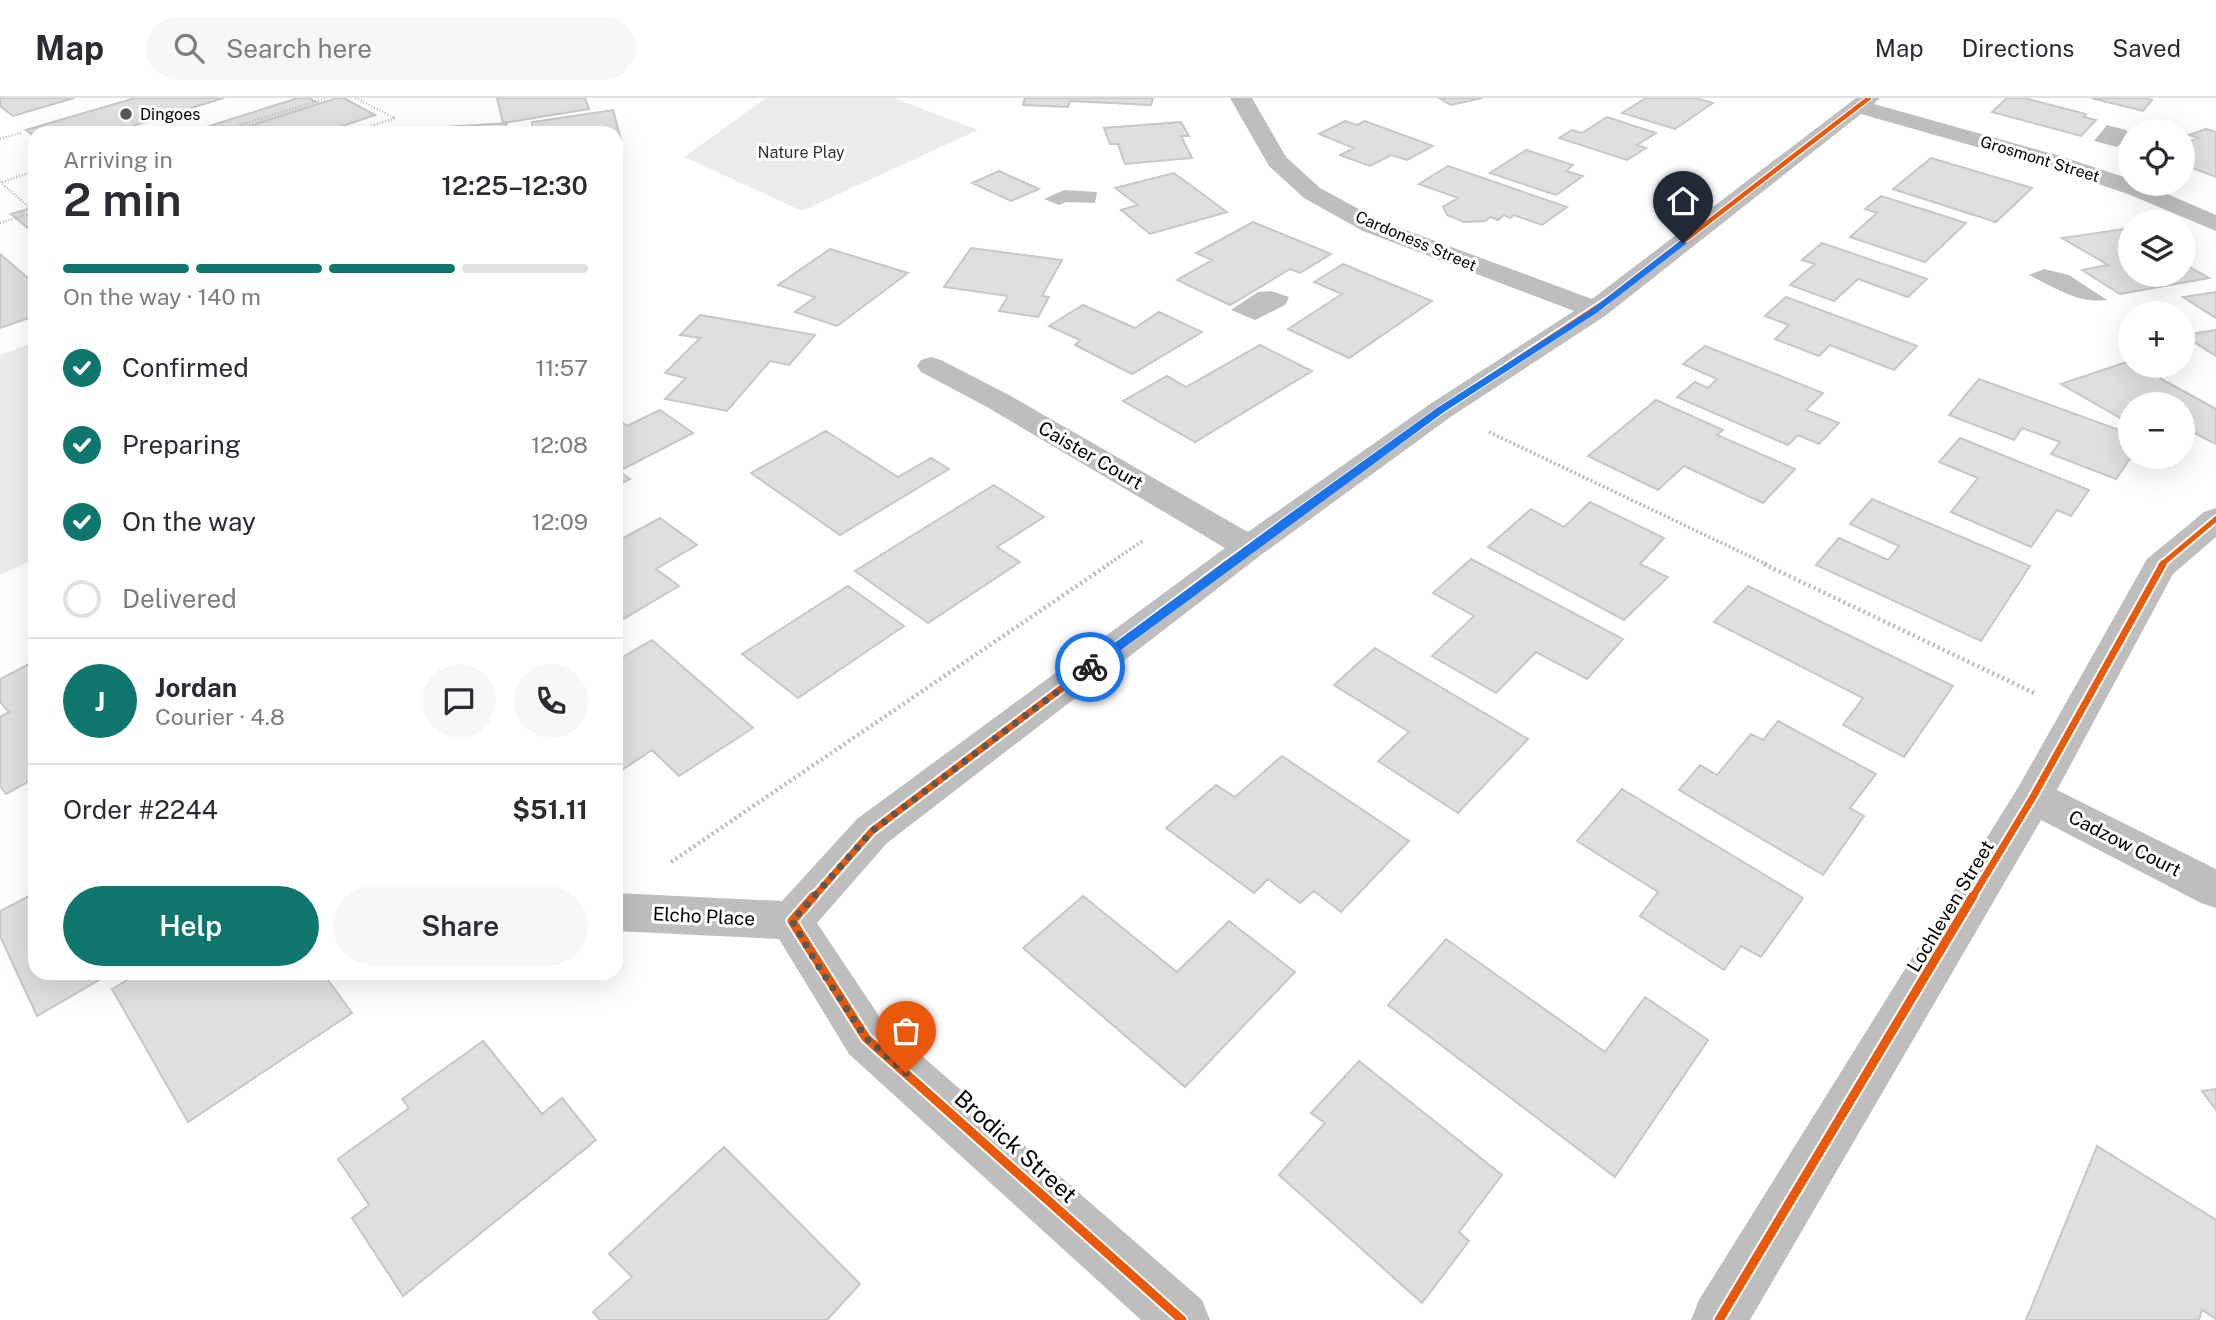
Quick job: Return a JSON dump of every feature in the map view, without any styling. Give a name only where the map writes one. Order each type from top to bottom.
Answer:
[{"type":"street","name":"Cardoness Street","points":[[1241,98],[1277,161],[1312,193],[1371,226],[1595,310]]},
{"type":"street","points":[[792,921],[872,831],[1249,547],[1441,410],[1595,310],[1864,102]]},
{"type":"street","name":"Grosmont Street","points":[[1864,102],[2136,189],[2216,224]]},
{"type":"street","name":"Caister Court","points":[[931,366],[998,401],[1249,547]]},
{"type":"street","name":"Lochleven Street","points":[[1719,1320],[2033,797],[2159,568],[2216,519]]},
{"type":"street","name":"Cadzow Court","points":[[2033,797],[2216,890]]},
{"type":"street","name":"Elcho Place","points":[[623,912],[792,921]]},
{"type":"street","name":"Brodick Street","points":[[792,921],[866,1038],[1182,1320]]},
{"type":"path","points":[[237,126],[327,98]]},
{"type":"path","points":[[355,98],[395,118],[372,126]]},
{"type":"path","points":[[0,139],[21,133]]},
{"type":"path","points":[[0,182],[28,173]]},
{"type":"path","points":[[0,182],[28,206]]},
{"type":"path","points":[[0,223],[28,214]]},
{"type":"path","points":[[1441,410],[2080,715]]},
{"type":"path","points":[[660,869],[1148,537]]},
{"type":"green space","name":"Nature Play","points":[[766,98],[894,98],[978,130],[802,211],[684,157]]},
{"type":"green space","points":[[28,345],[28,562],[0,575],[0,355]]},
{"type":"shaded area","points":[[2107,125],[2118,128],[2117,147],[2094,141]]},
{"type":"shaded area","points":[[1064,190],[1097,192],[1095,203],[1066,202],[1059,205],[1044,199]]},
{"type":"shaded area","points":[[2044,269],[2069,275],[2107,300],[2076,297],[2029,275]]},
{"type":"shaded area","points":[[1271,291],[1289,297],[1285,305],[1255,320],[1231,310],[1258,292]]},
{"type":"building","points":[[0,98],[74,98],[13,116],[0,106]]},
{"type":"building","name":"Dingoes","points":[[135,98],[224,98],[133,126],[40,126]]},
{"type":"building","points":[[298,98],[309,98],[319,104],[250,126],[209,126]]},
{"type":"building","points":[[337,98],[344,98],[375,115],[343,126],[250,126]]},
{"type":"building","points":[[497,98],[585,98],[589,109],[503,123]]},
{"type":"building","points":[[1025,98],[1153,98],[1151,105],[1070,101],[1068,107],[1023,105]]},
{"type":"building","points":[[1439,98],[1482,98],[1451,105]]},
{"type":"building","points":[[1646,98],[1695,98],[1713,103],[1675,129],[1622,113]]},
{"type":"building","points":[[2007,98],[2024,98],[2086,114],[2084,117],[2096,120],[2081,136],[1992,112]]},
{"type":"building","points":[[2091,98],[2145,98],[2152,100],[2143,111]]},
{"type":"building","points":[[613,110],[617,126],[532,126],[532,122]]},
{"type":"building","points":[[1607,117],[1656,133],[1637,145],[1646,148],[1627,160],[1559,138],[1572,130],[1582,133]]},
{"type":"building","points":[[1345,121],[1357,125],[1365,121],[1433,146],[1407,160],[1391,155],[1370,166],[1340,155],[1354,148],[1319,134]]},
{"type":"building","points":[[1181,122],[1189,136],[1181,136],[1192,158],[1125,164],[1118,144],[1110,144],[1104,128]]},
{"type":"building","points":[[507,123],[506,126],[460,126]]},
{"type":"building","points":[[2206,129],[2216,132],[2216,177],[2195,169],[2195,139],[2198,138],[2195,133]]},
{"type":"building","points":[[1526,150],[1573,165],[1566,171],[1583,176],[1556,195],[1490,173]]},
{"type":"building","points":[[1931,158],[2032,188],[1996,222],[1893,189]]},
{"type":"building","points":[[1448,166],[1567,207],[1542,225],[1514,215],[1510,218],[1504,215],[1498,220],[1491,217],[1485,221],[1464,222],[1447,215],[1443,207],[1458,198],[1419,184]]},
{"type":"building","points":[[999,171],[1039,189],[1011,201],[972,183]]},
{"type":"building","points":[[1174,173],[1227,212],[1150,234],[1121,210],[1138,205],[1115,188]]},
{"type":"building","points":[[1881,196],[1966,223],[1925,262],[1850,237],[1877,213],[1865,209]]},
{"type":"building","points":[[28,209],[28,228],[11,214]]},
{"type":"building","points":[[1253,222],[1331,254],[1300,273],[1290,269],[1230,305],[1177,280],[1212,260],[1196,253]]},
{"type":"building","points":[[2118,230],[2118,287],[2159,287],[2120,294],[2082,270],[2108,265],[2062,238]]},
{"type":"building","points":[[1822,243],[1927,279],[1908,297],[1858,279],[1834,301],[1790,285],[1815,264],[1802,260]]},
{"type":"building","points":[[971,248],[1062,260],[1042,296],[1049,297],[1038,317],[999,311],[1008,296],[944,287]]},
{"type":"building","points":[[830,249],[908,273],[837,326],[795,312],[815,297],[778,285]]},
{"type":"building","points":[[0,254],[28,278],[28,318],[0,328]]},
{"type":"building","points":[[1343,264],[1432,301],[1349,358],[1288,329],[1342,294],[1314,282]]},
{"type":"building","points":[[2195,270],[2209,278],[2195,281]]},
{"type":"building","points":[[2216,292],[2216,318],[2195,305],[2195,301],[2183,297]]},
{"type":"building","points":[[1786,297],[1917,346],[1894,370],[1830,345],[1819,356],[1775,339],[1789,325],[1765,316]]},
{"type":"building","points":[[1083,305],[1135,328],[1159,312],[1202,332],[1132,374],[1075,345],[1080,340],[1049,326]]},
{"type":"building","points":[[700,315],[815,335],[789,365],[770,361],[727,411],[665,399],[686,378],[665,373],[700,338],[680,335]]},
{"type":"building","points":[[2216,330],[2216,356],[2195,343],[2195,333]]},
{"type":"building","points":[[1260,345],[1312,371],[1195,442],[1123,401],[1167,376],[1186,387]]},
{"type":"building","points":[[1705,346],[1823,393],[1806,410],[1839,423],[1819,444],[1798,435],[1788,445],[1677,397],[1695,382],[1708,388],[1717,379],[1683,364]]},
{"type":"building","points":[[2118,365],[2118,378],[2160,378],[2185,392],[2118,392],[2118,417],[2061,384]]},
{"type":"building","points":[[1979,379],[2118,430],[2118,469],[2123,469],[2116,479],[2051,454],[2060,442],[2022,428],[2014,440],[1949,415]]},
{"type":"building","points":[[2195,397],[2216,409],[2216,444],[2195,434]]},
{"type":"building","points":[[1656,400],[1723,430],[1717,435],[1795,469],[1763,503],[1684,466],[1658,490],[1588,456]]},
{"type":"building","points":[[660,410],[693,433],[623,469],[623,423],[627,426]]},
{"type":"building","points":[[826,431],[898,477],[931,458],[949,469],[840,535],[751,473]]},
{"type":"building","points":[[1960,438],[2089,490],[2071,516],[2057,510],[2031,547],[1951,512],[1978,478],[1939,462]]},
{"type":"building","points":[[994,485],[1044,517],[997,547],[1020,562],[928,623],[855,571]]},
{"type":"building","points":[[1872,499],[2030,566],[1981,641],[1816,565],[1839,538],[1888,560],[1899,546],[1850,524]]},
{"type":"building","points":[[1590,502],[1664,538],[1640,564],[1668,577],[1624,620],[1488,547],[1531,509],[1564,527]]},
{"type":"building","points":[[660,518],[697,545],[656,569],[679,586],[623,619],[623,538]]},
{"type":"building","points":[[1471,559],[1623,639],[1587,679],[1536,652],[1496,693],[1432,656],[1474,616],[1433,593]]},
{"type":"building","points":[[848,586],[904,626],[798,698],[742,654]]},
{"type":"building","points":[[1748,586],[1953,686],[1904,757],[1843,725],[1863,698],[1714,622]]},
{"type":"building","points":[[652,640],[753,728],[679,776],[652,750],[623,769],[623,657]]},
{"type":"building","points":[[1375,648],[1528,739],[1458,813],[1378,761],[1409,732],[1334,685]]},
{"type":"building","points":[[28,665],[28,782],[6,794],[0,786],[0,717],[9,712],[0,702],[0,679]]},
{"type":"building","points":[[1778,721],[1876,774],[1850,808],[1864,816],[1823,875],[1679,790],[1700,765],[1717,775],[1751,734],[1763,740]]},
{"type":"building","points":[[1282,756],[1409,841],[1341,912],[1314,891],[1300,903],[1268,879],[1254,893],[1166,828],[1216,785],[1235,797]]},
{"type":"building","points":[[1622,789],[1803,898],[1761,957],[1741,946],[1724,970],[1640,916],[1658,892],[1577,841]]},
{"type":"building","points":[[1083,896],[1177,972],[1229,921],[1295,972],[1185,1087],[1023,948]]},
{"type":"building","points":[[28,897],[28,980],[99,980],[37,1016],[0,936],[0,911]]},
{"type":"building","points":[[1446,939],[1605,1052],[1645,997],[1708,1040],[1615,1177],[1388,1005]]},
{"type":"building","points":[[127,980],[328,980],[352,1013],[188,1122],[112,989]]},
{"type":"building","points":[[483,1041],[542,1114],[562,1098],[596,1140],[403,1296],[352,1218],[369,1205],[338,1159],[409,1108],[402,1099]]},
{"type":"building","points":[[1359,1061],[1502,1175],[1459,1232],[1469,1241],[1422,1303],[1279,1175],[1325,1123],[1311,1113]]},
{"type":"building","points":[[2216,1089],[2216,1110],[2202,1091]]},
{"type":"building","points":[[2097,1146],[2216,1220],[2216,1319],[2202,1310],[2199,1320],[2026,1320]]},
{"type":"building","points":[[724,1147],[860,1284],[827,1320],[600,1320],[593,1312],[632,1277],[609,1254]]},
{"type":"cycle path","points":[[1182,1320],[866,1038],[792,921],[872,831],[1249,547],[1441,410],[1595,310],[1869,98]]},
{"type":"cycle path","points":[[1719,1320],[2033,797],[2159,567],[2216,519]]},
{"type":"way so far","points":[[906,1073],[866,1038],[792,921],[872,831],[1090,667]]},
{"type":"place","name":"Dingoes","points":[[126,114]]},
{"type":"route","points":[[1090,667],[1249,547],[1441,410],[1595,310],[1683,243]]}]
